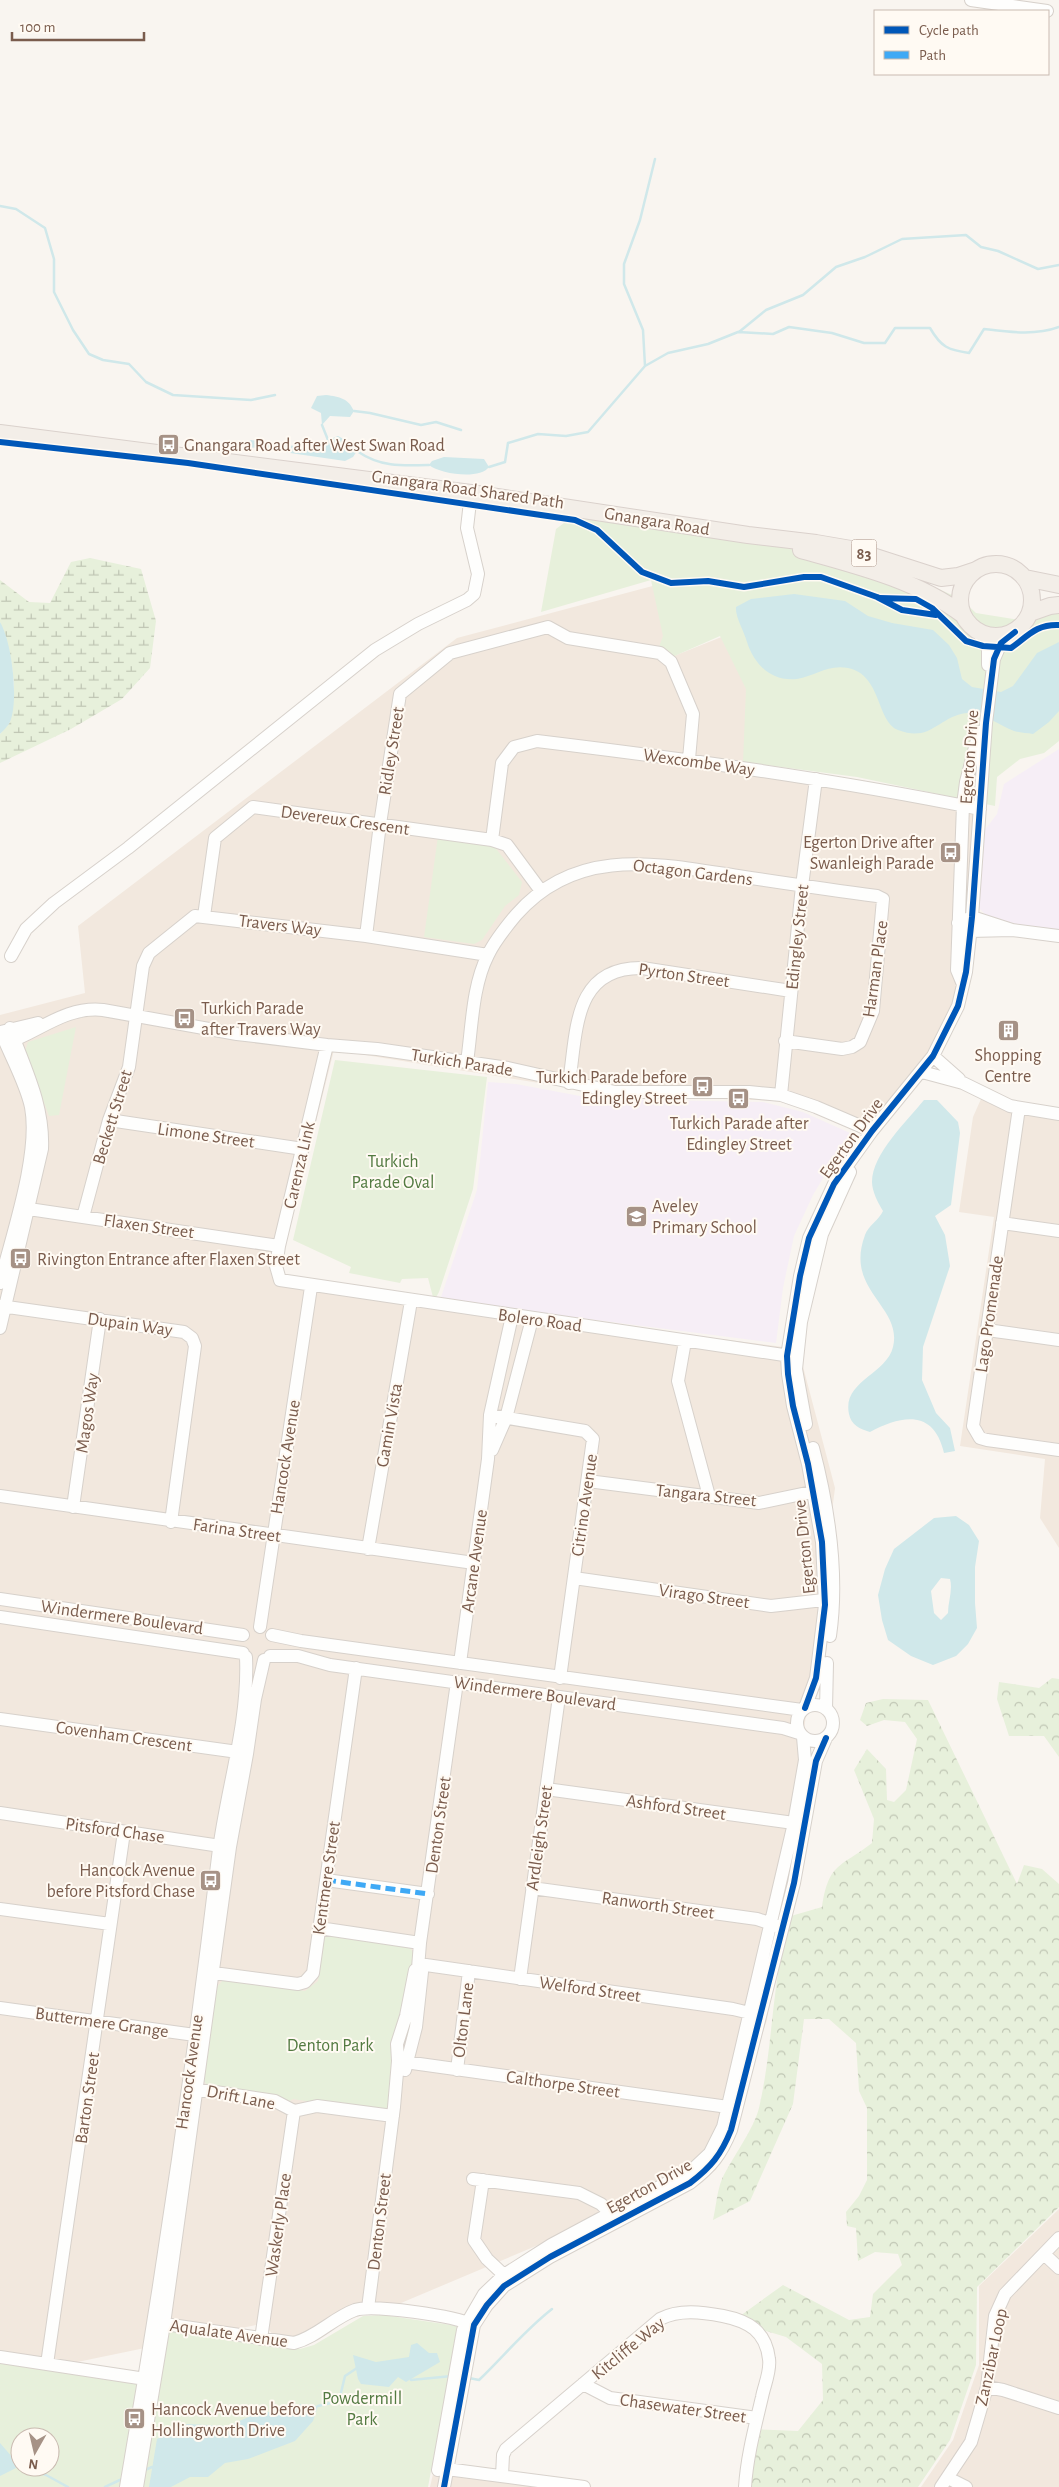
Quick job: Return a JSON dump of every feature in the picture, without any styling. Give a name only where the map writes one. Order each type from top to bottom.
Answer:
[{"type":"main road","name":"Gnangara Road","points":[[0,433],[471,493],[748,536],[852,549],[941,578],[958,576],[976,570]]},
{"type":"main road","name":"Gnangara Road","points":[[748,536],[840,561],[913,587],[942,599],[962,615]]},
{"type":"main road","name":"83","points":[[976,570],[991,565],[1007,566],[1025,578],[1059,585]]},
{"type":"main road","points":[[962,615],[960,603],[961,590],[966,579],[976,570]]},
{"type":"main road","points":[[979,633],[1003,636],[1015,632],[1024,624],[1030,613],[1033,601],[1031,589],[1025,578]]},
{"type":"main road","points":[[1030,613],[1059,605]]},
{"type":"main road","name":"83","points":[[962,615],[969,625],[979,633]]},
{"type":"street","points":[[975,0],[1041,10]]},
{"type":"street","points":[[11,956],[26,929],[54,903],[128,848],[375,650],[418,624],[467,600],[474,594],[478,574],[467,528],[471,493]]},
{"type":"street","name":"Ridley Street","points":[[366,936],[380,824],[400,694],[450,653],[548,627],[568,638],[660,653],[671,662],[693,714],[689,759]]},
{"type":"street","name":"Egerton Drive","points":[[804,1709],[816,1678],[835,1577],[792,1356],[822,1234],[859,1151],[872,1131],[922,1072],[933,1056],[958,1006],[962,982],[966,972],[972,917],[980,809],[983,722],[989,683],[998,648],[1015,632]]},
{"type":"street","name":"Egerton Drive","points":[[979,633],[988,649],[989,683]]},
{"type":"street","name":"Egerton Drive","points":[[962,982],[957,970],[963,805],[966,782],[983,722]]},
{"type":"street","name":"Wexcombe Way","points":[[492,840],[502,764],[514,747],[537,741],[689,759],[870,787],[980,809]]},
{"type":"street","name":"Edingley Street","points":[[781,1095],[802,886],[816,779]]},
{"type":"street","name":"Devereux Crescent","points":[[204,916],[215,838],[253,807],[492,840],[506,845],[541,891]]},
{"type":"street","name":"Octagon Gardens","points":[[467,1062],[477,993],[488,955],[510,922],[541,891],[587,870],[629,863],[661,864],[802,886]]},
{"type":"street","name":"Harman Place","points":[[785,1041],[842,1049],[852,1047],[860,1042],[873,1011],[882,899],[877,896],[802,886]]},
{"type":"street","points":[[136,1016],[143,966],[149,953],[195,916],[204,916]]},
{"type":"street","name":"Travers Way","points":[[204,916],[366,936],[488,955]]},
{"type":"street","points":[[958,923],[972,917],[1012,930]]},
{"type":"street","points":[[958,923],[970,931],[1012,930],[1059,936]]},
{"type":"street","name":"Pyrton Street","points":[[569,1083],[582,1005],[597,982],[611,972],[629,968],[642,968],[791,991]]},
{"type":"street","name":"Turkich Parade","points":[[8,1036],[90,1009],[237,1034],[377,1049],[508,1068],[615,1092],[749,1092],[781,1095],[816,1107],[872,1131]]},
{"type":"street","name":"Beckett Street","points":[[83,1217],[109,1120],[129,1066],[136,1016]]},
{"type":"street","points":[[0,1283],[42,1149],[43,1128],[40,1108],[8,1036]]},
{"type":"street","name":"Carenza Link","points":[[284,1283],[278,1278],[276,1271],[279,1246],[327,1045]]},
{"type":"street","points":[[933,1056],[963,1083]]},
{"type":"street","points":[[922,1072],[963,1083],[1010,1106],[1059,1114]]},
{"type":"street","name":"Lago Promenade","points":[[1019,1108],[973,1426],[980,1438],[987,1440],[1059,1450]]},
{"type":"street","name":"Limone Street","points":[[109,1120],[303,1149]]},
{"type":"street","points":[[0,1328],[2,1306],[23,1208]]},
{"type":"street","name":"Flaxen Street","points":[[23,1208],[279,1246]]},
{"type":"street","points":[[1002,1223],[1059,1231]]},
{"type":"street","name":"Bolero Road","points":[[284,1283],[792,1356]]},
{"type":"street","name":"Hancock Avenue","points":[[260,1627],[311,1287]]},
{"type":"street","name":"Gamin Vista","points":[[368,1549],[411,1301]]},
{"type":"street","name":"Dupain Way","points":[[2,1306],[184,1332],[192,1338],[195,1346],[171,1522]]},
{"type":"street","name":"Arcane Avenue","points":[[460,1664],[488,1459],[490,1415],[512,1316]]},
{"type":"street","name":"Magos Way","points":[[73,1507],[100,1319]]},
{"type":"street","name":"Arcane Avenue","points":[[488,1459],[506,1418],[532,1319]]},
{"type":"street","points":[[987,1330],[1059,1340]]},
{"type":"street","points":[[685,1341],[678,1381],[709,1496]]},
{"type":"street","name":"Citrino Avenue","points":[[490,1415],[585,1431],[593,1439],[560,1678]]},
{"type":"street","name":"Tangara Street","points":[[588,1481],[759,1502],[818,1491]]},
{"type":"street","name":"Farina Street","points":[[0,1496],[171,1522],[474,1563]]},
{"type":"street","name":"Virago Street","points":[[574,1578],[771,1606],[830,1599]]},
{"type":"street","name":"Windermere Boulevard","points":[[0,1599],[243,1635]]},
{"type":"street","name":"Egerton Drive","points":[[826,1709],[825,1674],[830,1599]]},
{"type":"street","name":"Windermere Boulevard","points":[[0,1617],[245,1655]]},
{"type":"street","points":[[260,1627],[272,1635],[275,1646],[267,1658],[256,1661],[245,1655],[241,1641],[243,1635],[250,1628],[260,1627]]},
{"type":"street","name":"Windermere Boulevard","points":[[272,1635],[560,1678],[804,1709]]},
{"type":"street","name":"Hancock Avenue","points":[[242,1753],[247,1680],[245,1655]]},
{"type":"street","name":"Windermere Boulevard","points":[[267,1658],[298,1656],[356,1668],[783,1728],[801,1735]]},
{"type":"street","name":"Hancock Avenue","points":[[137,2487],[150,2379],[192,2088],[224,1846],[242,1753],[267,1658]]},
{"type":"street","name":"Kentmere Street","points":[[208,1972],[298,1984],[305,1982],[313,1973],[356,1668]]},
{"type":"street","name":"Denton Street","points":[[368,2308],[393,2112],[403,2062],[397,2044],[406,2016],[415,1970],[418,1966],[457,1682]]},
{"type":"street","name":"Ardleigh Street","points":[[520,1979],[559,1696]]},
{"type":"street","points":[[816,1705],[826,1709],[833,1724],[826,1738],[814,1742],[801,1735],[797,1724],[804,1709],[816,1705]]},
{"type":"street","name":"Covenham Crescent","points":[[0,1719],[242,1753]]},
{"type":"street","name":"Egerton Drive","points":[[800,1824],[805,1760],[801,1735]]},
{"type":"street","name":"Egerton Drive","points":[[435,2487],[443,2469],[471,2323],[484,2294],[504,2275],[551,2245],[693,2170],[710,2153],[723,2127],[755,2014],[816,1761],[826,1738]]},
{"type":"street","name":"Ashford Street","points":[[546,1789],[800,1824]]},
{"type":"street","name":"Pitsford Chase","points":[[0,1814],[224,1846]]},
{"type":"street","name":"Barton Street","points":[[48,2364],[124,1832]]},
{"type":"street","points":[[326,1880],[428,1894]]},
{"type":"street","name":"Ranworth Street","points":[[532,1888],[757,1919],[777,1925]]},
{"type":"street","points":[[0,1909],[110,1924]]},
{"type":"street","points":[[320,1928],[420,1943]]},
{"type":"street","name":"Welford Street","points":[[418,1966],[469,1971],[755,2014]]},
{"type":"street","name":"Olton Lane","points":[[457,2070],[469,1971]]},
{"type":"street","name":"Buttermere Grange","points":[[0,2008],[199,2035]]},
{"type":"street","name":"Egerton Drive","points":[[471,2323],[504,2286],[550,2256],[690,2183],[709,2169],[724,2148],[731,2130],[755,2014]]},
{"type":"street","name":"Calthorpe Street","points":[[403,2062],[728,2108]]},
{"type":"street","name":"Drift Lane","points":[[192,2088],[275,2100],[294,2111]]},
{"type":"street","points":[[294,2111],[317,2106],[393,2112]]},
{"type":"street","name":"Waskerly Place","points":[[261,2340],[294,2111]]},
{"type":"street","points":[[504,2275],[487,2259],[474,2240],[478,2180],[580,2193],[601,2204],[610,2214]]},
{"type":"street","name":"Zanzibar Loop","points":[[945,2482],[971,2442],[987,2388],[995,2316],[1005,2294],[1059,2238]]},
{"type":"street","points":[[1044,2254],[1059,2268]]},
{"type":"street","name":"Aqualate Avenue","points":[[158,2324],[261,2340],[294,2342],[304,2340],[353,2311],[368,2308],[471,2323]]},
{"type":"street","name":"Kitcliffe Way","points":[[502,2476],[503,2455],[506,2449],[660,2319],[671,2314],[713,2314],[748,2323],[763,2340],[769,2360],[746,2466],[745,2487]]},
{"type":"street","points":[[0,2356],[150,2379]]},
{"type":"street","name":"Hancock Avenue","points":[[126,2487],[150,2379]]},
{"type":"street","name":"Chasewater Street","points":[[583,2384],[610,2398],[757,2418]]},
{"type":"street","points":[[987,2388],[1003,2390],[1059,2408]]},
{"type":"street","points":[[443,2469],[584,2487]]},
{"type":"street","name":"Egerton Drive","points":[[443,2469],[444,2487]]},
{"type":"street","points":[[945,2482],[966,2487]]},
{"type":"shaded area","points":[[660,584],[674,656],[729,634],[756,689],[753,767],[861,780],[981,805],[961,1006],[927,1074],[872,1136],[785,1101],[620,1096],[334,1050],[280,1265],[287,1279],[354,1292],[783,1347],[801,1359],[835,1488],[767,2020],[716,2170],[401,2303],[375,2303],[311,2331],[287,2338],[274,2336],[269,2330],[270,2322],[0,2378],[0,1015],[85,993],[78,926],[457,638]]},
{"type":"shaded area","points":[[1059,749],[1059,930],[992,921],[979,908],[984,831],[997,814],[1004,784]]},
{"type":"shaded area","name":"Aveley Primary School","points":[[488,1082],[516,1084],[596,1099],[763,1102],[803,1112],[850,1133],[813,1195],[794,1236],[783,1288],[776,1343],[440,1300],[477,1190]]},
{"type":"shaded area","points":[[985,1090],[1009,1101],[1059,1110],[1059,1548],[1040,1518],[1045,1459],[960,1446],[994,1217],[959,1212],[973,1117]]},
{"type":"shaded area","points":[[1059,2209],[1059,2487],[921,2487],[953,2440],[979,2365],[979,2286]]},
{"type":"shaded area","points":[[433,2474],[551,2487],[430,2487]]},
{"type":"green space","points":[[576,514],[772,542],[839,557],[932,586],[961,599],[976,613],[1020,620],[1030,613],[1059,608],[1059,741],[1044,753],[1020,759],[997,777],[995,806],[857,777],[743,762],[746,689],[720,636],[670,658],[659,647],[663,636],[651,580],[541,612],[556,529]]},
{"type":"green space","points":[[90,558],[141,569],[156,621],[150,668],[122,699],[71,729],[0,763],[0,734],[10,722],[14,686],[12,665],[0,622],[0,580],[29,602],[50,603],[71,562]]},
{"type":"green space","points":[[438,836],[494,846],[522,882],[519,895],[505,906],[482,940],[474,944],[424,937]]},
{"type":"green space","points":[[76,1027],[59,1115],[49,1116],[25,1051],[28,1042]]},
{"type":"green space","name":"Turkich Parade Oval","points":[[335,1060],[487,1077],[473,1189],[439,1292],[434,1301],[428,1278],[402,1279],[400,1283],[349,1273],[351,1267],[293,1240]]},
{"type":"green space","points":[[1052,1678],[1059,1679],[1059,1757],[1044,1736],[1009,1736],[997,1699],[999,1682],[1039,1688]]},
{"type":"green space","points":[[883,1699],[928,1700],[1017,1884],[1024,1865],[1042,1869],[1059,1884],[1059,2207],[977,2287],[976,2365],[950,2440],[918,2487],[749,2487],[752,2429],[798,2431],[823,2400],[822,2364],[786,2337],[733,2321],[783,2285],[849,2320],[870,2317],[873,2294],[902,2265],[898,2254],[875,2252],[858,2261],[856,2228],[847,2226],[846,2212],[859,2196],[867,2180],[867,2108],[859,2091],[856,2043],[829,2019],[804,2019],[793,2104],[750,2201],[713,2220],[722,2179],[753,2125],[759,2108],[768,2060],[776,1987],[784,1939],[791,1916],[822,1907],[828,1882],[832,1874],[844,1862],[872,1843],[874,1819],[854,1770],[867,1749],[886,1769],[887,1800],[894,1802],[906,1790],[917,1739],[905,1722],[884,1720],[867,1726],[860,1720],[866,1703]]},
{"type":"green space","name":"Denton Park","points":[[328,1935],[410,1948],[414,1954],[392,2046],[390,2114],[293,2099],[288,2102],[207,2085],[204,2081],[217,1987],[223,1980],[228,1979],[305,1991],[318,1981],[324,1939]]},
{"type":"green space","name":"Powdermill Park","points":[[383,2315],[458,2326],[428,2487],[143,2487],[168,2329],[300,2349],[314,2345],[363,2316]]},
{"type":"green space","points":[[0,2362],[139,2382],[122,2487],[0,2487]]},
{"type":"water","points":[[326,395],[349,403],[354,411],[350,417],[330,416],[322,425],[321,413],[311,408],[317,396]]},
{"type":"water","points":[[338,436],[351,443],[357,451],[353,457],[345,461],[249,447],[246,443],[251,440],[324,450],[328,440]]},
{"type":"water","points":[[444,457],[484,459],[489,467],[477,473],[460,474],[442,471],[429,465],[432,461]]},
{"type":"water","points":[[794,594],[845,601],[868,616],[892,623],[933,630],[949,645],[957,658],[962,679],[972,687],[1001,692],[1013,686],[1037,653],[1059,642],[1059,711],[1049,722],[1033,734],[1014,731],[988,718],[968,713],[953,717],[925,732],[909,733],[898,730],[891,725],[873,688],[859,672],[841,667],[828,669],[804,678],[779,678],[765,670],[754,657],[738,620],[736,607],[751,599]]},
{"type":"water","points":[[0,622],[11,657],[14,700],[10,722],[0,734]]},
{"type":"water","points":[[924,1100],[937,1100],[958,1122],[960,1133],[951,1205],[935,1216],[945,1235],[950,1266],[923,1347],[922,1380],[936,1413],[950,1428],[955,1451],[944,1453],[933,1429],[925,1423],[905,1420],[882,1426],[870,1432],[856,1426],[849,1414],[849,1403],[852,1394],[889,1357],[893,1347],[894,1333],[890,1320],[867,1284],[862,1270],[861,1254],[865,1235],[883,1211],[873,1189],[874,1171],[884,1149]]},
{"type":"water","points":[[956,1516],[969,1525],[979,1541],[975,1567],[977,1628],[968,1644],[956,1656],[933,1665],[911,1656],[888,1640],[882,1620],[878,1595],[885,1569],[894,1549],[934,1518]],"holes":[[[941,1578],[950,1579],[948,1613],[941,1620],[934,1613],[931,1591]]]},
{"type":"water","points":[[417,2343],[429,2353],[437,2353],[440,2362],[406,2382],[398,2377],[389,2387],[361,2384],[358,2379],[353,2355],[376,2362],[409,2357],[411,2345]]},
{"type":"water","points":[[301,2404],[318,2406],[313,2421],[295,2441],[248,2459],[225,2463],[208,2477],[190,2477],[171,2487],[149,2487],[157,2439],[187,2424],[228,2426],[260,2412],[282,2412]]},
{"type":"water","points":[[0,2443],[10,2454],[10,2471],[0,2476]]},
{"type":"waterway","points":[[645,366],[643,330],[624,284],[624,264],[640,220],[655,159]]},
{"type":"waterway","points":[[0,206],[16,209],[45,228],[54,259],[54,292],[73,330],[89,354],[103,360],[129,364],[146,382],[173,395],[251,400],[275,395]]},
{"type":"waterway","points":[[739,332],[766,310],[803,295],[836,267],[865,257],[902,239],[966,235],[981,247],[998,251],[1038,269],[1059,265]]},
{"type":"waterway","points":[[489,467],[505,462],[508,443],[538,434],[566,436],[588,432],[645,366],[668,353],[708,344],[738,332],[773,334],[789,327],[832,333],[864,343],[885,343],[895,328],[930,328],[938,340],[950,349],[969,353],[984,329],[1012,332],[1041,332],[1059,327]]},
{"type":"waterway","points":[[354,411],[421,425],[436,422],[461,430]]},
{"type":"waterway","points":[[322,425],[328,440]]},
{"type":"waterway","points":[[357,451],[383,463],[429,465]]},
{"type":"waterway","points":[[469,2378],[479,2380],[524,2334],[552,2309]]},
{"type":"waterway","points":[[318,2406],[339,2401],[345,2376],[357,2368]]},
{"type":"waterway","points":[[411,2380],[452,2376]]},
{"type":"waterway","points":[[145,2470],[152,2467]]},
{"type":"waterway","points":[[50,2477],[68,2487]]},
{"type":"waterway","points":[[105,2487],[122,2479]]},
{"type":"marked path","points":[[326,1880],[428,1894]]},
{"type":"cycle path","name":"Gnangara Road Shared Path","points":[[0,442],[188,463],[575,520],[597,530],[642,572],[671,583],[708,581],[744,587],[804,577],[821,577],[877,597],[902,610],[936,615]]},
{"type":"cycle path","points":[[880,598],[916,599],[932,608],[966,641],[983,646],[1011,648],[1044,626],[1059,625]]},
{"type":"cycle path","points":[[805,1708],[816,1678],[825,1605],[822,1542],[808,1464],[793,1406],[788,1374],[787,1356],[800,1276],[809,1238],[834,1184],[872,1131],[933,1056],[958,1006],[966,972],[972,917],[986,723],[994,659],[1001,643],[1015,632]]},
{"type":"cycle path","points":[[444,2487],[474,2325],[487,2305],[504,2286],[550,2257],[690,2183],[710,2166],[723,2147],[731,2130],[794,1883],[816,1761],[826,1738]]},
{"type":"place","name":"Gnangara Road after West Swan Road","points":[[168,445]]},
{"type":"place","name":"Egerton Drive after Swanleigh Parade","points":[[950,852]]},
{"type":"place","name":"Turkich Parade after Travers Way","points":[[185,1018]]},
{"type":"place","name":"Shopping Centre","points":[[1008,1030]]},
{"type":"place","name":"Turkich Parade before Edingley Street","points":[[703,1087]]},
{"type":"place","name":"Turkich Parade after Edingley Street","points":[[739,1098]]},
{"type":"place","name":"Aveley Primary School","points":[[636,1216]]},
{"type":"place","name":"Rivington Entrance after Flaxen Street","points":[[21,1259]]},
{"type":"place","name":"Hancock Avenue before Pitsford Chase","points":[[211,1880]]},
{"type":"place","name":"Hancock Avenue before Hollingworth Drive","points":[[135,2419]]}]
